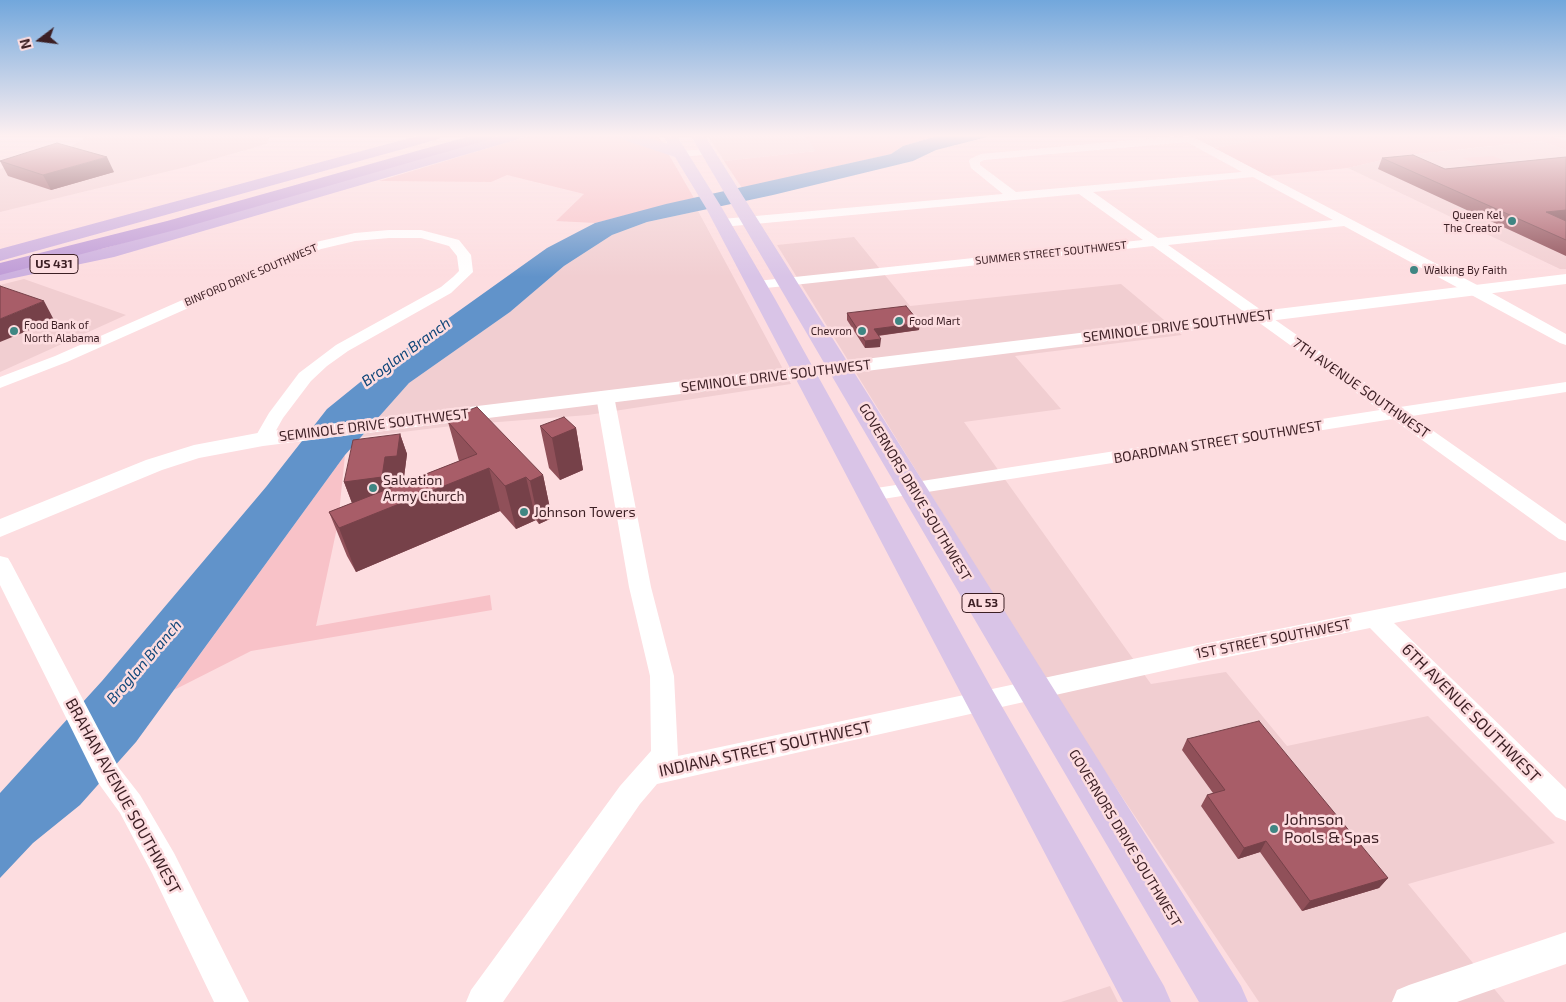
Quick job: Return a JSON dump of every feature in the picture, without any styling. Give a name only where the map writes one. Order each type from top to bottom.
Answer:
[{"type":"highway","name":"US 431","points":[[0,255],[265,183]]},
{"type":"highway","points":[[0,261],[184,214],[296,183]]},
{"type":"highway","points":[[0,269],[173,225],[322,183]]},
{"type":"highway","name":"US 431","points":[[0,275],[108,253],[355,183]]},
{"type":"highway","points":[[0,250],[104,226]]},
{"type":"highway","points":[[0,281],[108,253]]},
{"type":"main road","name":"GOVERNORS DRIVE SOUTHWEST","points":[[706,183],[788,282],[1225,1002]]},
{"type":"main road","name":"GOVERNORS DRIVE SOUTHWEST","points":[[719,183],[757,285],[981,701],[1148,1002]]},
{"type":"street","points":[[997,183],[1015,197]]},
{"type":"street","points":[[727,206],[1015,197],[1160,183]]},
{"type":"street","points":[[1271,183],[1476,290],[1566,340]]},
{"type":"street","name":"7TH AVENUE SOUTHWEST","points":[[1082,190],[1566,534]]},
{"type":"street","name":"SUMMER STREET SOUTHWEST","points":[[757,285],[1345,222]]},
{"type":"street","name":"BINFORD DRIVE SOUTHWEST","points":[[0,383],[61,359],[317,246],[355,237],[389,234],[421,234],[454,243],[464,255],[466,272],[446,290],[342,348],[304,377],[281,409],[263,439]]},
{"type":"street","name":"SEMINOLE DRIVE SOUTHWEST","points":[[0,529],[154,465],[194,452],[263,439],[605,396],[806,374],[1566,279]]},
{"type":"street","name":"BOARDMAN STREET SOUTHWEST","points":[[870,496],[1566,387]]},
{"type":"street","points":[[605,396],[640,587],[662,676],[665,755],[648,774]]},
{"type":"street","name":"BRAHAN AVENUE SOUTHWEST","points":[[0,564],[109,776],[130,804],[163,863],[232,1002]]},
{"type":"street","name":"1ST STREET SOUTHWEST","points":[[981,701],[1203,653],[1566,580]]},
{"type":"street","name":"6TH AVENUE SOUTHWEST","points":[[1375,619],[1566,808]]},
{"type":"street","name":"INDIANA STREET SOUTHWEST","points":[[483,1002],[630,795],[648,774],[981,701]]},
{"type":"street","points":[[1409,1002],[1566,948]]},
{"type":"shaded area","points":[[0,183],[121,183],[0,212]]},
{"type":"shaded area","points":[[538,183],[685,183],[694,198],[595,223],[556,221],[584,194]]},
{"type":"shaded area","points":[[739,183],[765,183],[742,188]]},
{"type":"shaded area","points":[[1379,183],[1566,183],[1566,269],[1560,269]]},
{"type":"shaded area","points":[[698,211],[791,384],[588,415],[460,425],[361,437],[409,383],[510,312],[564,266],[612,235],[647,222]]},
{"type":"shaded area","points":[[854,237],[910,306],[1121,284],[1182,335],[1015,356],[1061,409],[964,422],[1151,684],[1226,672],[1287,746],[1428,716],[1555,843],[1408,884],[1505,1002],[1259,1002],[1060,704],[777,245]]},
{"type":"shaded area","points":[[24,279],[126,315],[0,372],[0,285]]},
{"type":"shaded area","points":[[345,455],[338,523],[316,626],[490,595],[492,610],[251,651],[174,690]]},
{"type":"shaded area","points":[[1110,986],[1118,1002],[1061,1002]]},
{"type":"water","name":"Broglan Branch","points":[[762,183],[823,183],[647,222],[612,235],[564,266],[510,312],[409,383],[345,455],[136,742],[80,805],[33,843],[0,878],[0,793],[102,681],[266,487],[327,409],[369,375],[547,248],[595,223],[666,204]]},
{"type":"building","points":[[1438,183],[1566,183],[1566,210],[1546,212],[1566,221],[1566,240]]},
{"type":"building","points":[[0,286],[44,301],[0,319]]},
{"type":"building","points":[[906,306],[920,323],[874,329],[881,339],[865,341],[847,313]]},
{"type":"building","points":[[477,407],[543,475],[530,481],[526,477],[505,486],[489,468],[339,528],[329,512],[477,454],[448,422],[467,415],[464,412]]},
{"type":"building","points":[[564,417],[576,428],[552,438],[540,426]]},
{"type":"building","points":[[400,434],[397,456],[385,457],[382,477],[344,482],[353,440]]},
{"type":"building","name":"Johnson Pools & Spas","points":[[1259,721],[1388,878],[1310,901],[1266,841],[1244,848],[1207,795],[1225,790],[1187,739]]},
{"type":"place","name":"Queen Kel The Creator","points":[[1512,221]]},
{"type":"place","name":"Walking By Faith","points":[[1414,270]]},
{"type":"place","name":"Food Mart","points":[[899,321]]},
{"type":"place","name":"Food Bank of North Alabama","points":[[14,331]]},
{"type":"place","name":"Chevron","points":[[862,331]]},
{"type":"place","name":"Salvation Army Church","points":[[373,488]]},
{"type":"place","name":"Johnson Towers","points":[[524,512]]},
{"type":"place","name":"Johnson Pools & Spas","points":[[1274,829]]}]
